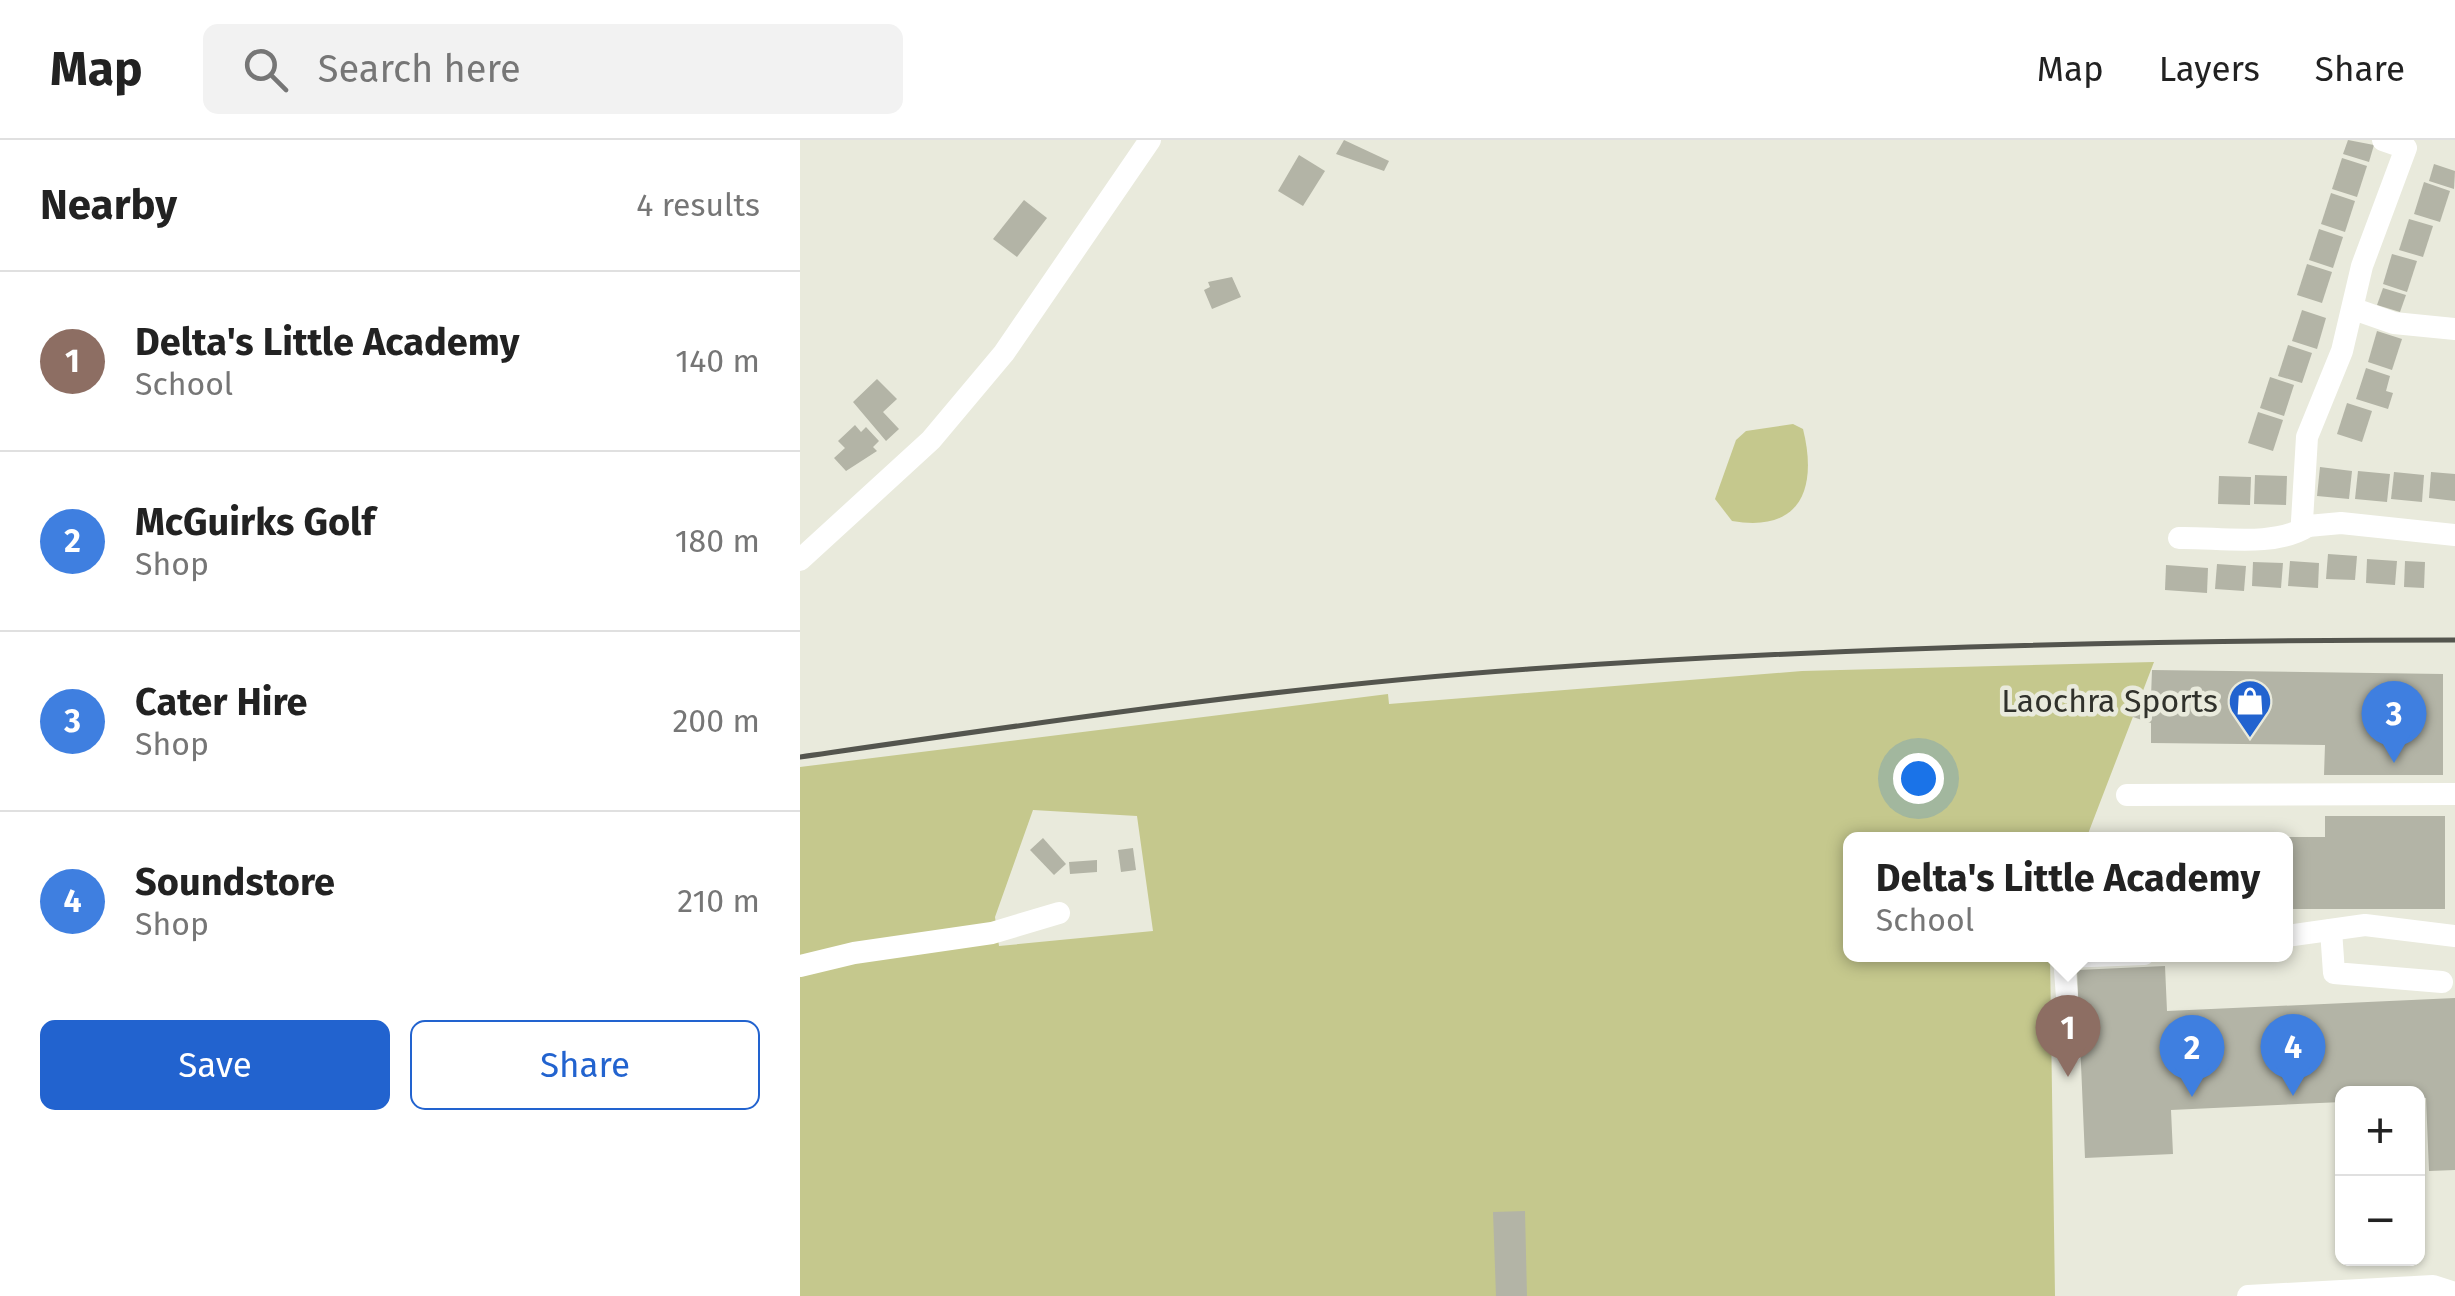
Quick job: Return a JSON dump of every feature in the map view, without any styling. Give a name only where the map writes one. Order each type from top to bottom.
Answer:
[{"type":"street","points":[[800,560],[932,440],[1004,353],[1150,140]]},
{"type":"street","points":[[2308,526],[2300,510],[2307,437],[2367,250],[2406,148],[2383,140]]},
{"type":"street","points":[[2346,312],[2394,324],[2455,330]]},
{"type":"street","points":[[2179,538],[2269,538],[2290,536],[2308,526],[2341,523],[2455,535]]},
{"type":"street","points":[[2127,796],[2455,794]]},
{"type":"street","points":[[800,966],[854,953],[992,933],[1059,913]]},
{"type":"street","points":[[2293,935],[2366,925],[2455,936]]},
{"type":"street","points":[[2331,930],[2334,974],[2442,982]]},
{"type":"street","points":[[2064,962],[2071,1052]]},
{"type":"street","points":[[2248,1296],[2433,1286],[2455,1293]]},
{"type":"green space","points":[[1793,424],[1803,429],[1807,451],[1808,470],[1799,502],[1774,520],[1732,521],[1715,499],[1736,440],[1746,431]]},
{"type":"green space","points":[[2154,662],[2089,832],[1843,832],[1843,962],[2050,962],[2055,1296],[800,1296],[800,767],[1388,694],[1389,704],[1802,671]],"holes":[[[1033,810],[1137,816],[1153,931],[999,946],[995,917]]]},
{"type":"building","points":[[1344,140],[1389,161],[1384,171],[1336,154]]},
{"type":"building","points":[[2348,140],[2374,145],[2369,162],[2343,154]]},
{"type":"building","points":[[1299,155],[1325,171],[1303,206],[1278,191]]},
{"type":"building","points":[[2342,158],[2367,166],[2357,197],[2332,189]]},
{"type":"building","points":[[2434,164],[2455,171],[2454,189],[2429,181]]},
{"type":"building","points":[[2424,182],[2450,191],[2440,222],[2414,214]]},
{"type":"building","points":[[2331,193],[2355,201],[2345,232],[2321,224]]},
{"type":"building","points":[[1024,200],[1047,218],[1017,257],[993,239]]},
{"type":"building","points":[[2409,219],[2433,226],[2423,257],[2399,250]]},
{"type":"building","points":[[2319,229],[2343,237],[2333,268],[2309,260]]},
{"type":"building","points":[[2392,254],[2417,261],[2407,292],[2383,284]]},
{"type":"building","points":[[2307,264],[2332,272],[2322,303],[2297,295]]},
{"type":"building","points":[[1232,277],[1241,297],[1212,309],[1204,290],[1210,287],[1208,282]]},
{"type":"building","points":[[2383,288],[2406,295],[2400,312],[2377,305]]},
{"type":"building","points":[[2302,310],[2326,318],[2317,349],[2292,341]]},
{"type":"building","points":[[2377,331],[2402,339],[2392,370],[2368,362]]},
{"type":"building","points":[[2288,345],[2312,353],[2302,383],[2278,376]]},
{"type":"building","points":[[2366,368],[2390,376],[2386,391],[2393,393],[2388,409],[2356,399]]},
{"type":"building","points":[[2270,377],[2294,385],[2284,416],[2260,408]]},
{"type":"building","points":[[877,379],[897,399],[883,412],[899,429],[886,441],[853,402]]},
{"type":"building","points":[[2347,403],[2372,411],[2362,442],[2337,434]]},
{"type":"building","points":[[2258,412],[2283,420],[2273,451],[2248,443]]},
{"type":"building","points":[[855,425],[861,432],[866,427],[879,441],[873,447],[877,451],[846,471],[834,458],[845,448],[838,441]]},
{"type":"building","points":[[2320,467],[2352,471],[2349,499],[2317,496]]},
{"type":"building","points":[[2358,471],[2390,474],[2387,502],[2355,499]]},
{"type":"building","points":[[2394,472],[2424,475],[2422,502],[2391,499]]},
{"type":"building","points":[[2431,472],[2455,474],[2455,501],[2429,498]]},
{"type":"building","points":[[2255,475],[2287,476],[2286,505],[2254,504]]},
{"type":"building","points":[[2219,476],[2251,477],[2250,505],[2218,504]]},
{"type":"building","points":[[2328,554],[2357,556],[2355,580],[2326,579]]},
{"type":"building","points":[[2367,559],[2397,561],[2395,585],[2366,583]]},
{"type":"building","points":[[2290,561],[2319,563],[2318,588],[2288,586]]},
{"type":"building","points":[[2405,561],[2425,562],[2424,588],[2404,587]]},
{"type":"building","points":[[2253,562],[2283,563],[2281,588],[2252,586]]},
{"type":"building","points":[[2217,564],[2246,566],[2244,591],[2215,589]]},
{"type":"building","points":[[2166,565],[2208,568],[2207,593],[2165,590]]},
{"type":"building","points":[[2152,670],[2443,674],[2443,775],[2324,775],[2325,745],[2151,743],[2151,723],[2130,716],[2137,694],[2151,697]]},
{"type":"building","points":[[2325,816],[2445,816],[2445,909],[2293,909],[2293,837],[2325,837]]},
{"type":"building","points":[[1043,838],[1066,864],[1054,875],[1030,850]]},
{"type":"building","points":[[1133,848],[1136,870],[1121,872],[1118,850]]},
{"type":"building","points":[[1097,860],[1097,872],[1070,874],[1069,862]]},
{"type":"building","points":[[2165,966],[2167,1011],[2455,998],[2455,1170],[2429,1171],[2425,1086],[2335,1086],[2335,1102],[2171,1110],[2173,1154],[2085,1158],[2077,970]]},
{"type":"building","points":[[1525,1211],[1527,1296],[1496,1296],[1493,1212]]},
{"type":"railway","points":[[800,757],[1255,695],[1529,669],[1992,646],[2455,640]]},
{"type":"place","name":"Laochra Sports","points":[[2250,739]]},
{"type":"place","name":"Cater Hire","points":[[2394,763]]},
{"type":"place","name":"Delta's Little Academy","points":[[2068,1077]]},
{"type":"place","name":"Soundstore","points":[[2293,1096]]},
{"type":"place","name":"McGuirks Golf","points":[[2192,1097]]}]
